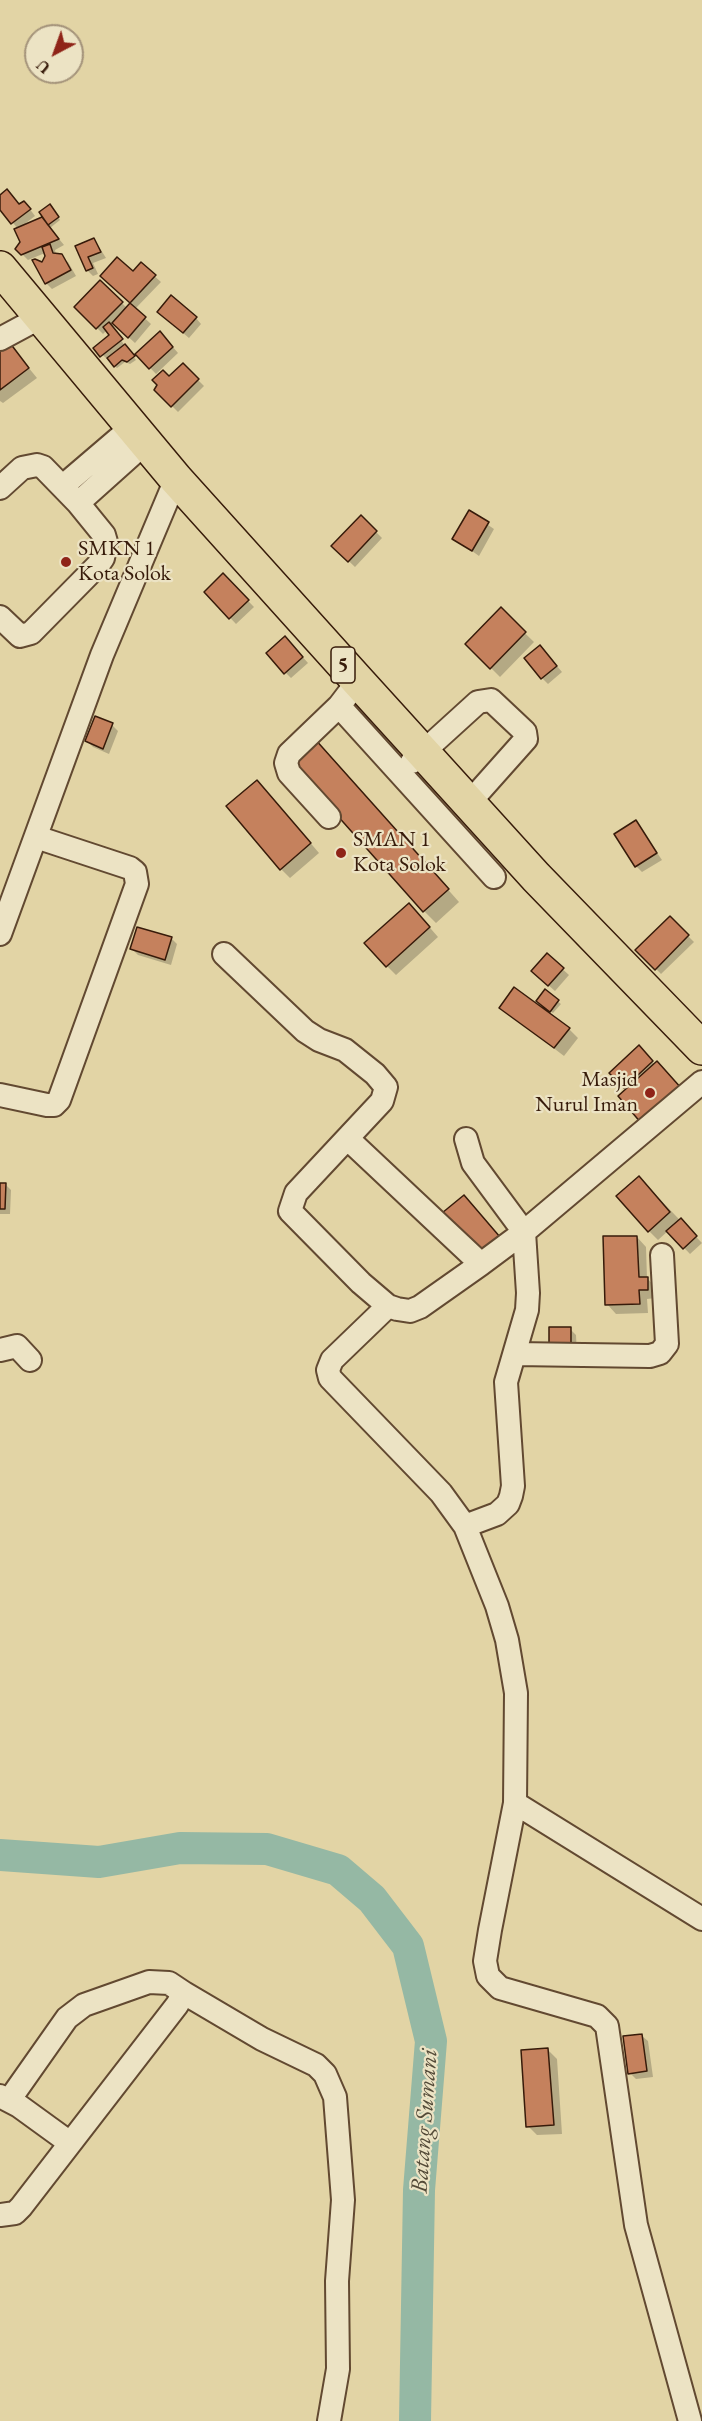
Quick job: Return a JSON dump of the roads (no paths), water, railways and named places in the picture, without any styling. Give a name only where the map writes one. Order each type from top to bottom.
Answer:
[{"type":"highway","name":"5","points":[[0,268],[176,478],[348,693],[412,763],[469,803],[536,877],[702,1048]]},
{"type":"street","points":[[0,339],[41,317]]},
{"type":"street","points":[[63,486],[139,435]]},
{"type":"street","points":[[78,503],[139,435]]},
{"type":"street","points":[[0,488],[22,468],[37,465],[63,486],[78,503],[104,535],[106,549],[98,566],[26,637],[15,633],[0,617]]},
{"type":"street","points":[[0,934],[102,655],[176,478]]},
{"type":"street","points":[[329,818],[289,773],[286,763],[289,754],[348,693]]},
{"type":"street","points":[[469,803],[524,744],[525,732],[491,700],[484,699],[412,763],[494,877]]},
{"type":"street","points":[[0,1095],[47,1105],[54,1105],[59,1100],[137,884],[135,873],[130,868],[36,837]]},
{"type":"street","points":[[224,954],[313,1037],[345,1050],[375,1074],[386,1087],[382,1101],[296,1193],[290,1211],[361,1283],[388,1306],[410,1311],[420,1307],[481,1264],[524,1232],[702,1082]]},
{"type":"street","points":[[348,1139],[481,1264]]},
{"type":"street","points":[[465,1526],[497,1514],[508,1504],[511,1496],[513,1486],[506,1390],[507,1375],[516,1354],[527,1310],[524,1232],[473,1163],[466,1139]]},
{"type":"street","points":[[516,1354],[650,1356],[660,1353],[667,1344],[662,1255]]},
{"type":"street","points":[[388,1306],[332,1360],[328,1370],[330,1378],[441,1493],[465,1526],[497,1606],[514,1683],[517,1710],[515,1803],[485,1961],[488,1976],[500,1988],[597,2016],[607,2026],[636,2225],[685,2420]]},
{"type":"street","points":[[0,1350],[17,1346],[30,1360]]},
{"type":"street","points":[[515,1803],[702,1919]]},
{"type":"street","points":[[70,2142],[5,2098],[67,2018],[84,2005],[149,1982],[169,1983],[262,2039],[316,2066],[325,2074],[334,2097],[343,2200],[337,2281],[338,2369],[329,2421]]},
{"type":"street","points":[[0,2215],[15,2213],[21,2207],[184,1993]]},
{"type":"waterway","name":"Batang Sumani","points":[[0,1855],[99,1862],[180,1848],[267,1849],[338,1870],[372,1899],[408,1946],[431,2041],[419,2190],[415,2421]]},
{"type":"place","name":"SMKN 1 Kota Solok","points":[[66,562]]},
{"type":"place","name":"SMAN 1 Kota Solok","points":[[341,853]]},
{"type":"place","name":"Masjid Nurul Iman","points":[[650,1093]]}]
